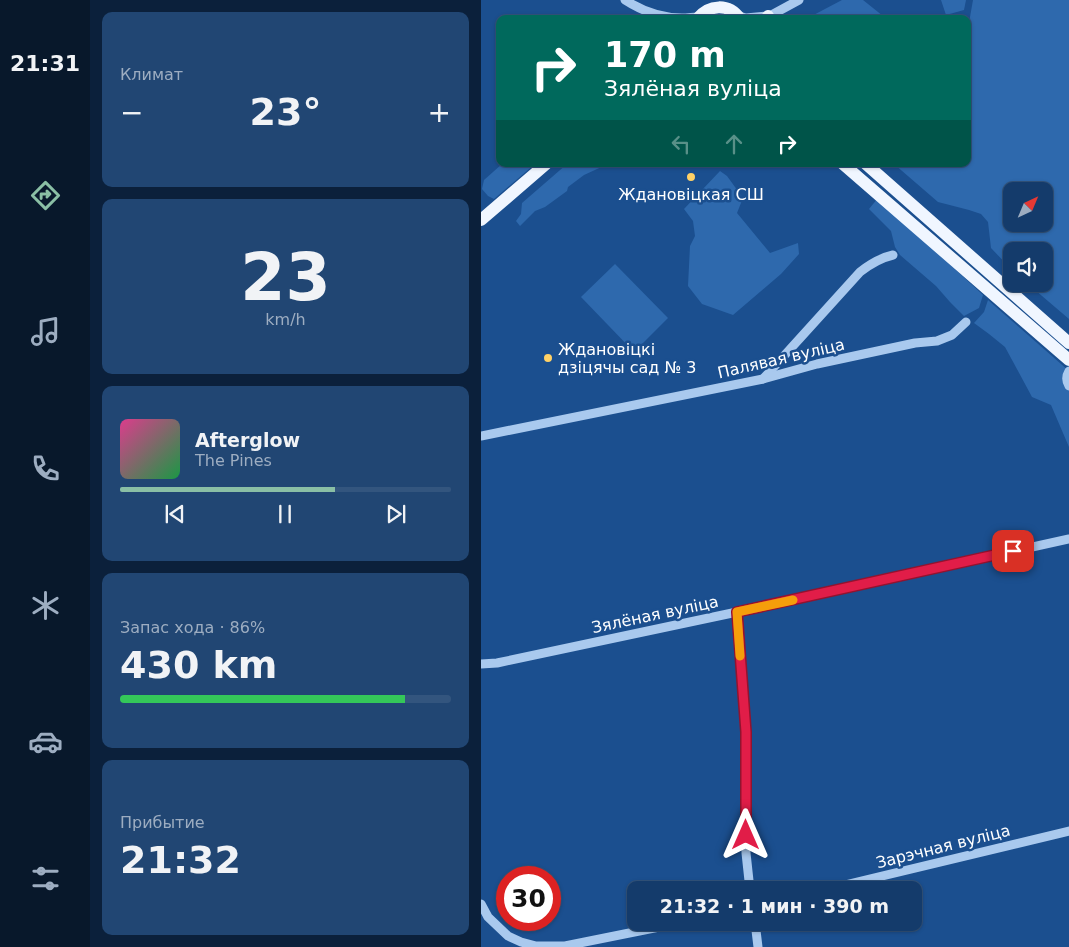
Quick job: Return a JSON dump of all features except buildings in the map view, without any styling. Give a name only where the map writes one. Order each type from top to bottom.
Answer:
[{"type":"main road","points":[[706,10],[733,11],[737,15]]},
{"type":"main road","points":[[481,220],[543,167]]},
{"type":"main road","points":[[846,167],[1069,360]]},
{"type":"main road","points":[[869,167],[1069,343]]},
{"type":"street","points":[[625,0],[637,8],[660,15]]},
{"type":"street","points":[[772,15],[799,0]]},
{"type":"street","points":[[692,15],[706,10]]},
{"type":"street","points":[[763,379],[860,272],[883,257],[893,255]]},
{"type":"street","name":"Палявая вуліца","points":[[481,436],[763,379],[826,362],[915,343],[937,341],[951,335],[966,322]]},
{"type":"street","points":[[1069,371],[1066,376],[1069,386]]},
{"type":"street","name":"Зялёная вуліца","points":[[481,664],[497,663],[737,612],[1069,539]]},
{"type":"street","points":[[737,612],[746,732],[746,853],[749,881]]},
{"type":"street","name":"Зарэчная вуліца","points":[[861,881],[1069,831]]},
{"type":"street","points":[[481,904],[488,917],[507,936],[536,946],[565,946],[639,931]]},
{"type":"street","points":[[756,931],[758,947]]},
{"type":"shaded area","points":[[842,0],[863,0],[882,15],[814,15]]},
{"type":"shaded area","points":[[941,0],[966,0],[964,10],[946,15]]},
{"type":"shaded area","points":[[973,0],[1069,0],[1069,319],[1037,292],[1053,292],[1053,242],[1003,242],[1003,261],[991,248],[988,222],[981,214],[938,202],[897,167],[971,167],[970,15]]},
{"type":"shaded area","points":[[499,167],[531,167],[494,199],[488,196],[482,189],[484,180]]},
{"type":"shaded area","points":[[564,167],[601,167],[584,175],[568,187],[567,191],[545,207],[535,211],[520,226],[516,221],[521,214],[522,203]]},
{"type":"shaded area","points":[[720,171],[727,176],[743,198],[737,213],[770,253],[798,243],[799,254],[781,274],[733,315],[702,304],[688,286],[690,246],[695,236],[693,221],[684,209]]},
{"type":"shaded area","points":[[878,198],[983,295],[979,308],[964,316],[936,286],[900,255],[895,247],[891,231],[869,209]]},
{"type":"shaded area","points":[[615,264],[668,318],[634,352],[581,297]]},
{"type":"shaded area","points":[[988,300],[1069,371],[1069,447],[1051,405],[1032,397],[1005,347],[974,323],[984,312]]},
{"type":"slow traffic","points":[[740,656],[737,612],[793,600]]},
{"type":"place","name":"Ждановіцкая СШ","points":[[691,177]]},
{"type":"place","name":"Ждановіцкі дзіцячы сад № 3","points":[[548,358]]},
{"type":"route","points":[[746,835],[746,732],[737,612],[1013,551]]}]
